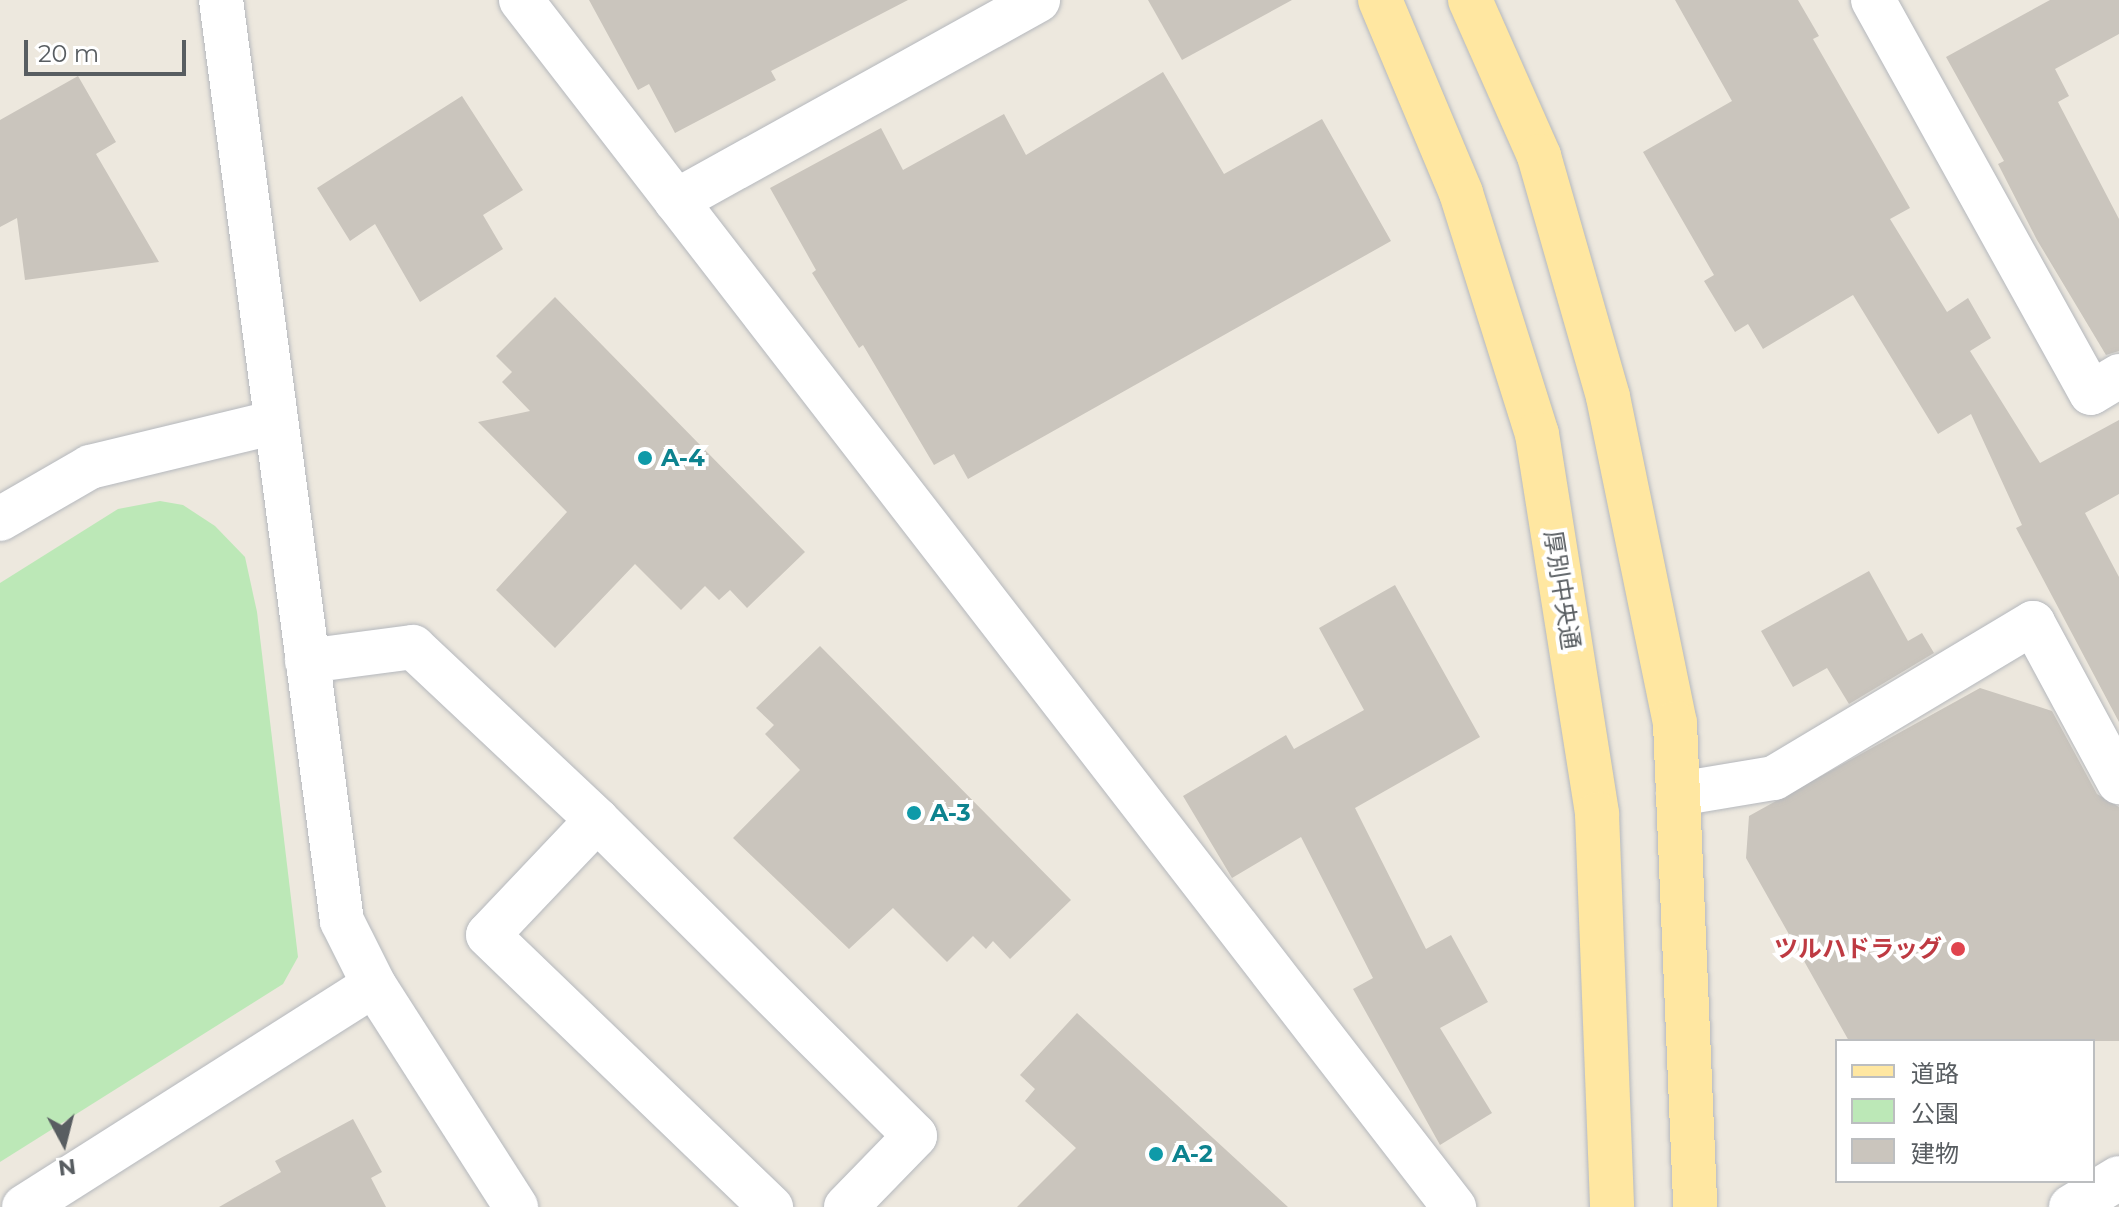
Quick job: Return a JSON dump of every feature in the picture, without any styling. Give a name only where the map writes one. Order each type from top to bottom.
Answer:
[{"type":"main road","name":"厚別中央通","points":[[1380,0],[1461,193],[1537,434],[1597,814],[1612,1207]]},
{"type":"main road","points":[[1470,0],[1539,156],[1608,397],[1675,723],[1695,1207]]},
{"type":"street","points":[[221,0],[272,423],[342,921],[374,985],[516,1207]]},
{"type":"street","points":[[521,0],[1454,1207]]},
{"type":"street","points":[[676,201],[1038,0]]},
{"type":"street","points":[[1880,2],[2091,393],[2119,376]]},
{"type":"street","points":[[0,519],[90,467],[272,423]]},
{"type":"street","points":[[1678,794],[1774,778],[2033,623],[2119,782]]},
{"type":"street","points":[[307,661],[413,647],[597,820],[915,1136],[866,1200]]},
{"type":"street","points":[[597,820],[488,935],[771,1207]]},
{"type":"street","points":[[24,1207],[68,1196],[374,985]]},
{"type":"street","points":[[2071,1207],[2119,1178]]},
{"type":"green space","points":[[160,501],[183,505],[215,526],[245,557],[257,612],[298,957],[283,984],[0,1162],[0,583],[118,509]]},
{"type":"building","points":[[589,0],[908,0],[771,71],[776,80],[675,133],[649,84],[638,90]]},
{"type":"building","points":[[1148,0],[1292,0],[1182,60]]},
{"type":"building","points":[[1675,0],[1798,0],[1819,36],[1813,39],[1910,208],[1890,219],[1947,312],[1968,298],[1991,338],[1970,351],[2040,463],[2119,420],[2119,494],[2085,513],[2119,577],[2119,722],[2016,528],[2022,525],[1971,414],[1938,434],[1853,295],[1763,349],[1748,324],[1735,332],[1704,281],[1714,275],[1643,152],[1732,101]]},
{"type":"building","points":[[2050,0],[2119,0],[2119,34],[2055,69],[2069,96],[2058,102],[2119,219],[2119,351],[2106,355],[2037,240],[1998,164],[2004,161],[1946,57]]},
{"type":"building","points":[[1163,72],[1224,174],[1322,119],[1391,241],[968,479],[954,454],[934,465],[863,345],[859,348],[812,273],[816,270],[770,188],[881,128],[903,170],[1004,114],[1026,155]]},
{"type":"building","points":[[78,76],[116,142],[96,154],[159,262],[25,280],[17,218],[0,227],[0,120]]},
{"type":"building","points":[[462,96],[523,190],[483,215],[503,249],[420,302],[375,224],[350,241],[317,188]]},
{"type":"building","name":"A-4","points":[[555,297],[805,552],[747,608],[730,590],[719,600],[705,586],[681,610],[635,564],[555,648],[496,590],[567,512],[478,422],[530,411],[502,382],[512,372],[496,356]]},
{"type":"building","points":[[1869,571],[1908,641],[1922,633],[1934,653],[1849,704],[1827,668],[1793,687],[1761,631]]},
{"type":"building","points":[[1395,585],[1480,737],[1355,808],[1426,949],[1451,935],[1488,1002],[1440,1028],[1492,1113],[1440,1145],[1353,989],[1373,978],[1301,837],[1232,878],[1183,796],[1286,735],[1294,749],[1364,710],[1319,628]]},
{"type":"building","name":"A-3","points":[[820,646],[1071,900],[1010,959],[993,941],[986,949],[973,936],[947,962],[893,908],[849,949],[733,838],[800,770],[765,734],[774,725],[756,708]]},
{"type":"building","name":"ツルハドラッグ","points":[[1980,688],[2052,711],[2097,794],[2119,807],[2119,1041],[1848,1039],[1746,858],[1749,816]]},
{"type":"building","name":"A-2","points":[[1077,1013],[1288,1207],[1017,1207],[1076,1148],[1025,1101],[1035,1089],[1020,1075]]},
{"type":"building","points":[[353,1119],[382,1172],[371,1178],[386,1207],[219,1207],[281,1172],[275,1161]]},
{"type":"place","name":"A-4","points":[[645,458]]},
{"type":"place","name":"A-3","points":[[914,813]]},
{"type":"place","name":"ツルハドラッグ","points":[[1958,949]]},
{"type":"place","name":"A-2","points":[[1156,1154]]}]
